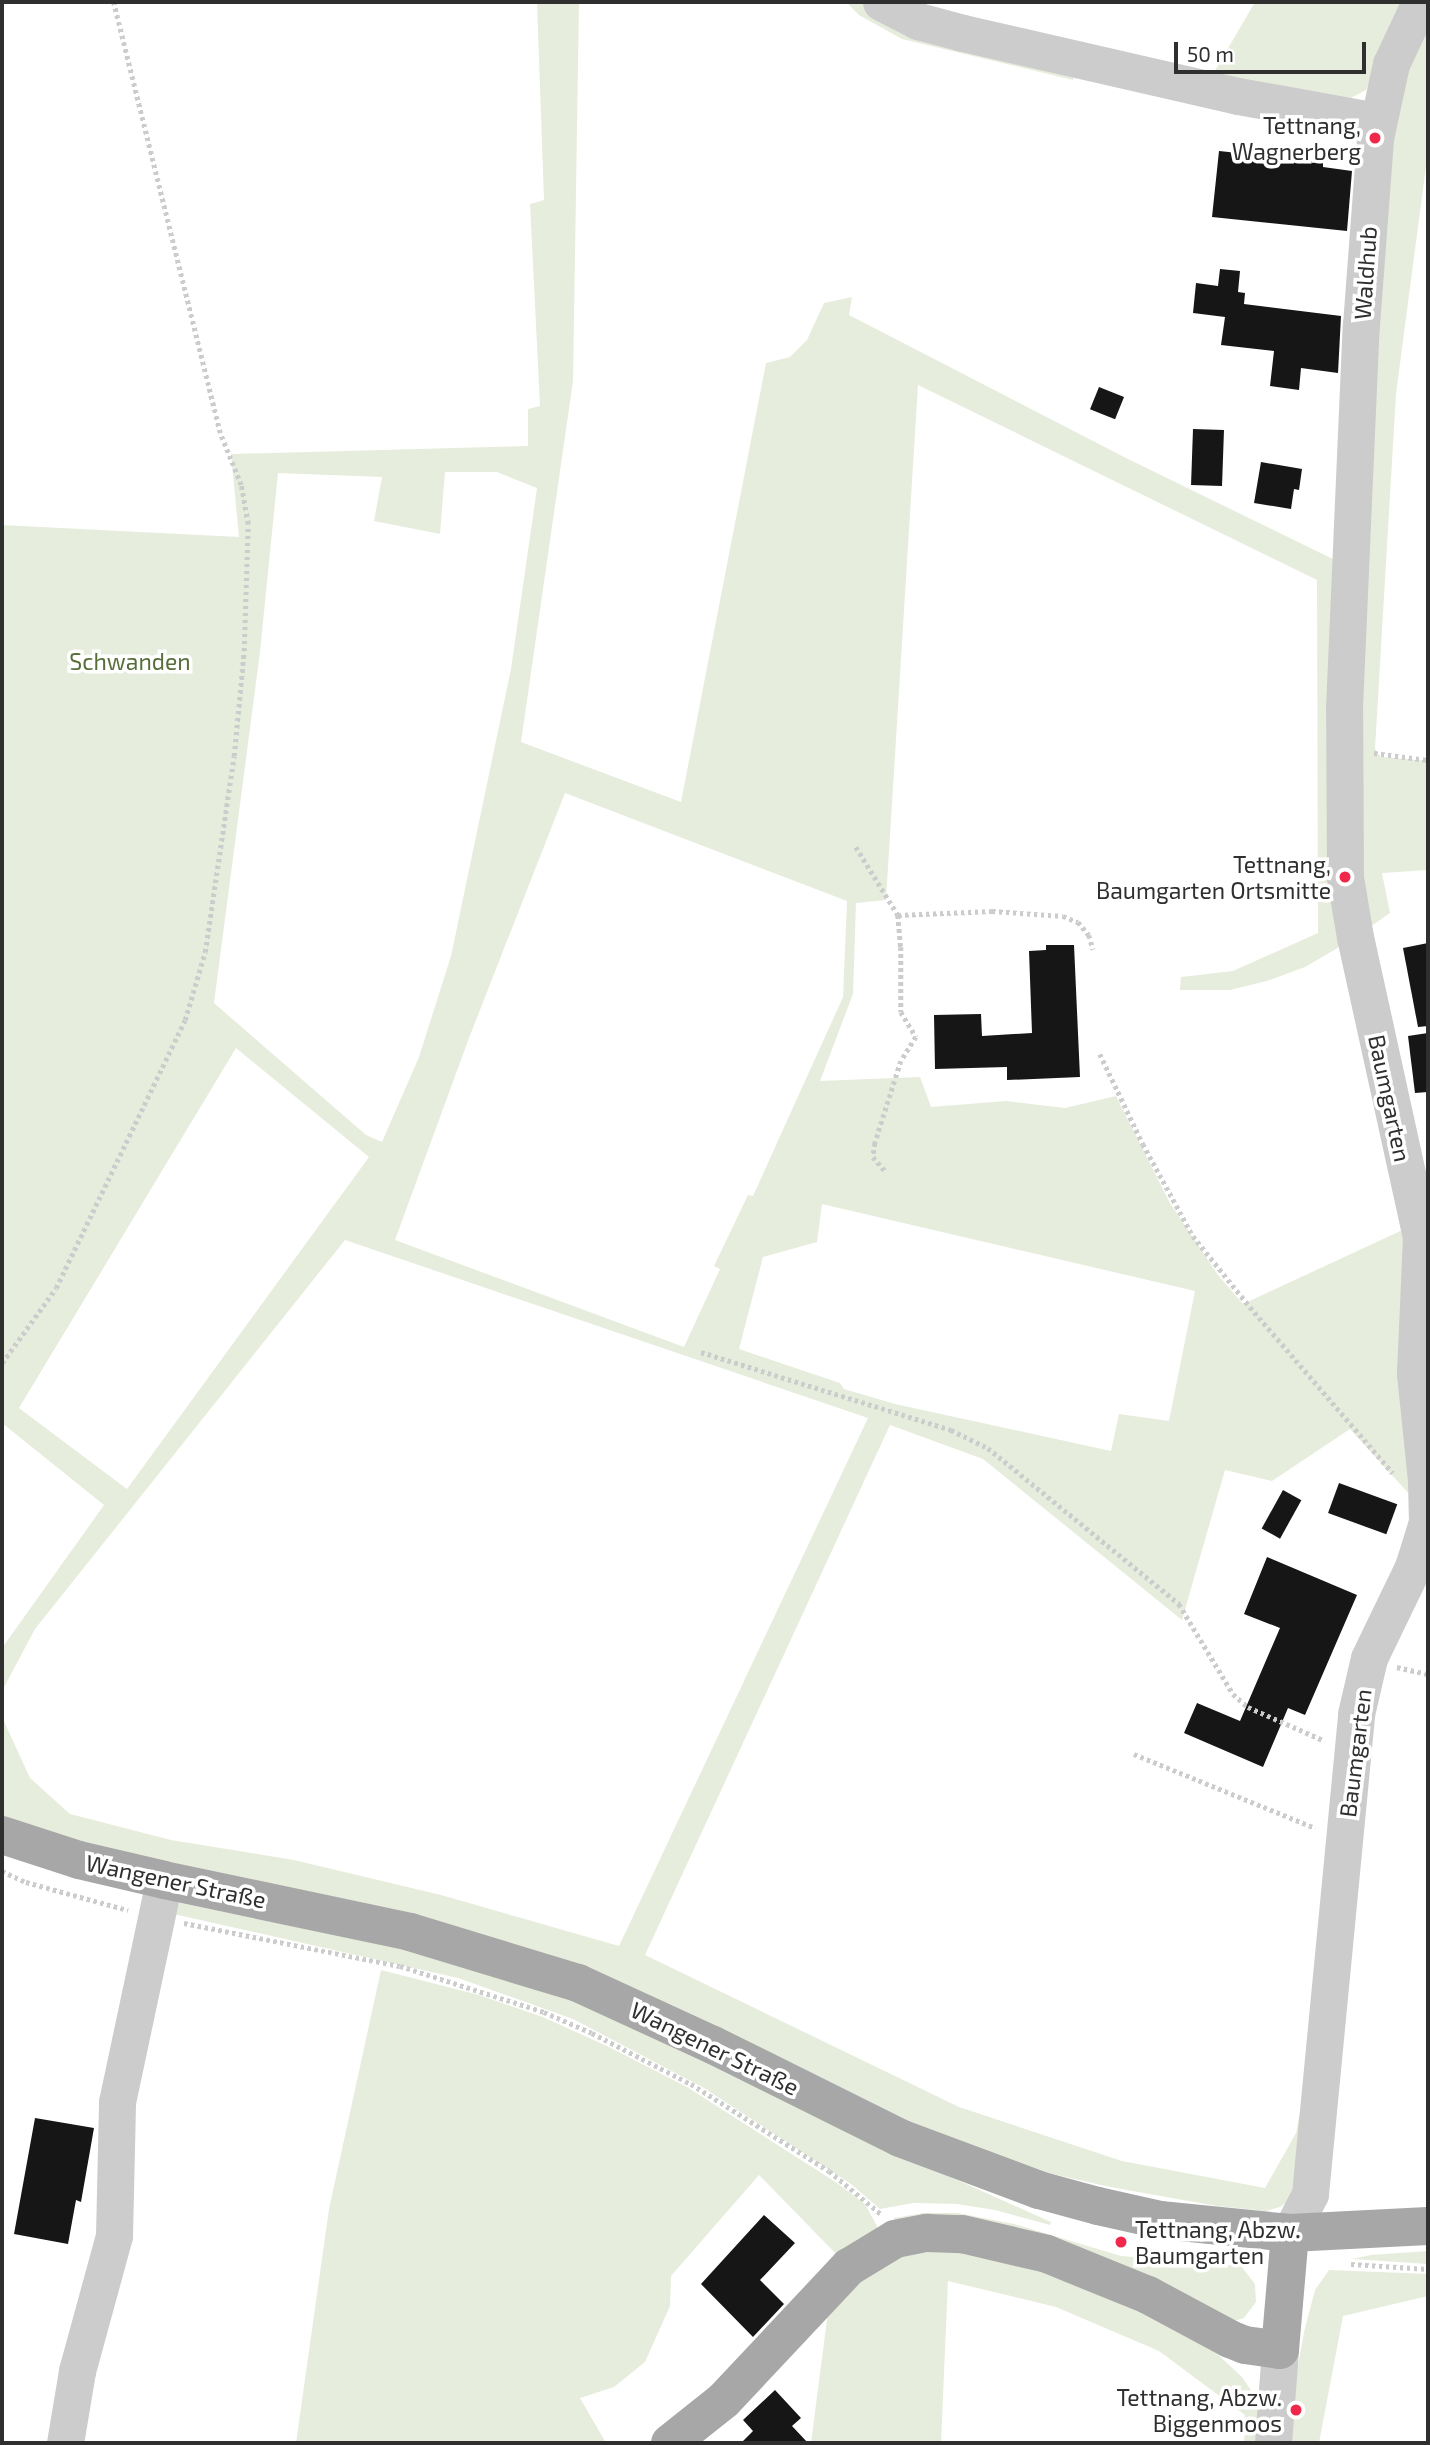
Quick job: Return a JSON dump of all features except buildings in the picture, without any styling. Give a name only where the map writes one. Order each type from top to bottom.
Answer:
[{"type":"main road","name":"Wangener Straße","points":[[2,1835],[79,1860],[164,1881],[410,1932],[578,1983],[713,2045],[900,2138],[1039,2190],[1160,2220],[1233,2230],[1290,2233],[1428,2226]]},
{"type":"main road","points":[[670,2443],[724,2400],[849,2267],[895,2239],[927,2233],[962,2234],[1047,2254],[1148,2295],[1230,2339],[1245,2345],[1280,2350],[1290,2233]]},
{"type":"street","points":[[881,2],[918,21],[963,33],[1238,96],[1377,121]]},
{"type":"street","name":"Waldhub","points":[[1344,765],[1351,517],[1367,230],[1377,121],[1391,64],[1420,2]]},
{"type":"street","name":"Baumgarten","points":[[1290,2233],[1310,2194],[1345,1843],[1352,1745],[1362,1683],[1370,1658],[1421,1545],[1428,1502],[1415,1373],[1421,1237],[1355,937],[1344,867],[1344,765]]},
{"type":"street","points":[[65,2443],[83,2346],[114,2236],[117,2102],[164,1881]]},
{"type":"street","points":[[1273,2443],[1280,2350]]},
{"type":"path","points":[[2,1363],[56,1288],[185,1020],[205,952],[234,756],[244,651],[248,524],[242,485],[220,433],[113,2]]},
{"type":"path","points":[[1344,765],[1377,752],[1428,760]]},
{"type":"path","points":[[856,847],[878,888],[898,915],[901,1012],[916,1037],[901,1061],[874,1143],[873,1157],[885,1171]]},
{"type":"path","points":[[898,915],[992,911],[1063,916],[1078,922],[1088,935],[1093,949]]},
{"type":"path","points":[[1100,1054],[1143,1144],[1193,1236],[1250,1307],[1411,1494],[1428,1502]]},
{"type":"path","points":[[701,1352],[951,1430],[988,1448],[1180,1604],[1233,1694],[1248,1707],[1320,1740],[1352,1745]]},
{"type":"path","points":[[1134,1754],[1345,1843]]},
{"type":"path","points":[[2,1871],[26,1882],[157,1918],[400,1966],[485,1991],[592,2033],[691,2084],[829,2171],[872,2204],[895,2239]]},
{"type":"green space","name":"Schwanden","points":[[537,2],[579,2],[573,381],[521,742],[681,802],[766,363],[790,357],[807,340],[824,303],[852,297],[849,315],[1126,458],[1341,563],[1346,943],[1305,967],[1267,981],[1230,990],[1180,990],[1181,977],[1233,971],[1318,933],[1317,580],[918,385],[886,900],[856,903],[853,994],[820,1081],[920,1077],[931,1107],[1006,1101],[1065,1108],[1116,1096],[1170,1203],[1218,1275],[1243,1304],[1409,1227],[1411,1496],[1350,1429],[1272,1481],[1225,1470],[1182,1620],[983,1459],[890,1425],[645,1955],[959,2107],[1122,2161],[1265,2188],[1296,2133],[1323,1991],[1313,2081],[1290,2200],[1280,2207],[1266,2211],[1217,2206],[1110,2187],[1035,2170],[883,2113],[773,2059],[175,1869],[2,1818],[2,1717],[30,1778],[70,1814],[171,1840],[294,1860],[441,1895],[619,1946],[868,1418],[345,1240],[35,1629],[2,1691],[2,1648],[104,1505],[2,1423],[2,525],[239,537],[231,454],[528,446],[528,409],[540,406],[530,204],[544,200]],"holes":[[[445,472],[497,472],[537,488],[511,669],[451,956],[419,1057],[382,1142],[366,1135],[214,1003],[260,652],[278,473],[382,477],[374,521],[440,534]],[[565,793],[847,901],[843,997],[753,1196],[748,1195],[714,1266],[720,1269],[684,1347],[395,1240],[469,1038]],[[236,1048],[369,1157],[127,1489],[19,1408]],[[822,1204],[1195,1291],[1169,1421],[1119,1414],[1111,1451],[895,1404],[844,1389],[840,1383],[739,1349],[763,1257],[817,1242]]]},
{"type":"green space","points":[[846,2],[863,2],[1074,73],[1073,80],[902,39],[859,15]]},
{"type":"green space","points":[[1255,2],[1412,2],[1366,90],[1347,100],[1209,81]]},
{"type":"green space","points":[[1428,15],[1428,151],[1396,394],[1375,749],[1381,757],[1428,761],[1428,870],[1382,873],[1390,913],[1370,927],[1356,903],[1351,759],[1388,126]]},
{"type":"green space","points":[[171,1901],[432,1955],[568,1998],[680,2048],[826,2121],[1051,2222],[1050,2225],[995,2210],[957,2204],[913,2203],[880,2209],[851,2184],[704,2088],[573,2019],[458,1978],[169,1913]]},
{"type":"green space","points":[[381,1970],[479,1995],[543,2017],[687,2087],[837,2183],[865,2204],[878,2228],[841,2259],[759,2175],[671,2276],[670,2306],[645,2362],[614,2387],[580,2398],[606,2443],[296,2443],[329,2209]]},
{"type":"green space","points":[[924,2213],[958,2213],[1014,2224],[1121,2256],[1241,2266],[1255,2284],[1256,2302],[1244,2318],[1227,2323],[894,2224],[894,2218]]},
{"type":"green space","points":[[949,2248],[1085,2283],[1212,2349],[1242,2377],[1255,2396],[1261,2418],[1260,2443],[1244,2443],[1245,2415],[1159,2351],[1056,2307],[948,2281],[941,2443],[811,2443],[829,2304],[894,2254]]},
{"type":"green space","points":[[1428,2251],[1428,2264],[1352,2259],[1371,2255]]},
{"type":"green space","points":[[1329,2270],[1428,2274],[1428,2296],[1343,2316],[1319,2443],[1284,2443],[1304,2332],[1315,2290]]},
{"type":"place","name":"Tettnang, Wagnerberg","points":[[1375,138]]},
{"type":"place","name":"Tettnang, Baumgarten Ortsmitte","points":[[1345,877]]},
{"type":"place","name":"Tettnang, Abzw. Baumgarten","points":[[1121,2242]]},
{"type":"place","name":"Tettnang, Abzw. Biggenmoos","points":[[1296,2410]]}]
